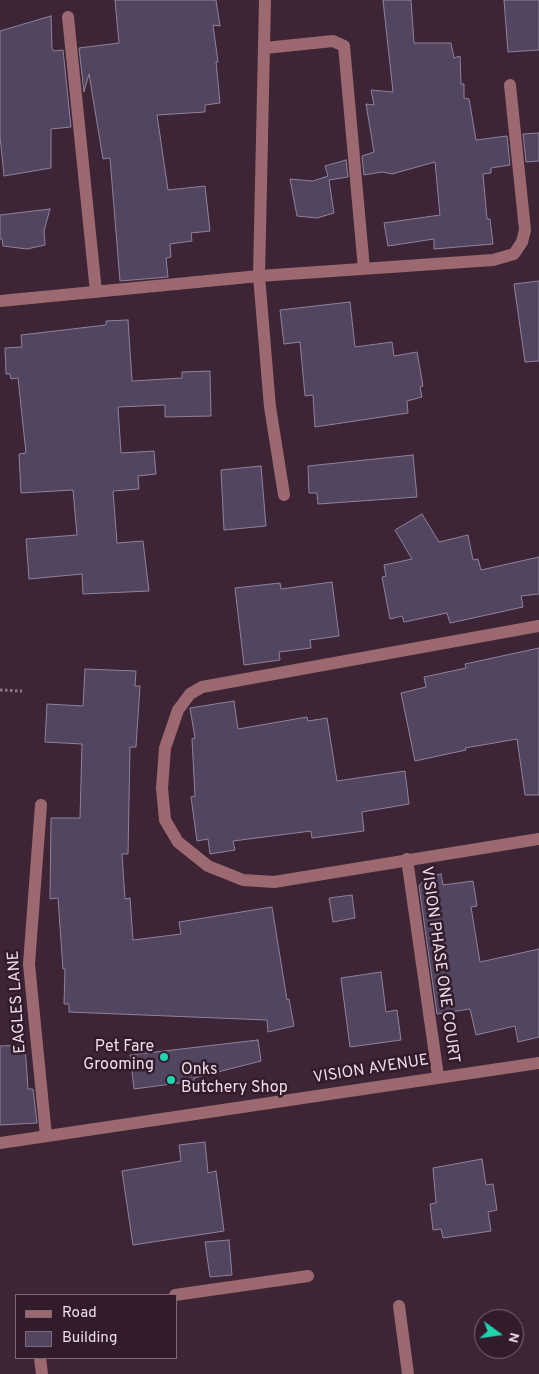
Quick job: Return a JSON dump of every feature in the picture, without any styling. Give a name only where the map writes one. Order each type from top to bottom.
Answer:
[{"type":"street","points":[[266,0],[259,276],[270,406],[284,495]]},
{"type":"street","points":[[68,17],[96,292]]},
{"type":"street","points":[[265,48],[333,41],[344,46],[364,269]]},
{"type":"street","points":[[0,301],[259,276],[492,260],[514,254],[522,242],[525,230],[510,85]]},
{"type":"street","points":[[539,626],[202,687],[190,694],[178,710],[165,748],[162,788],[165,820],[178,842],[208,866],[243,880],[274,882],[539,839]]},
{"type":"street","name":"EAGLES LANE","points":[[41,805],[29,964],[46,1136]]},
{"type":"street","name":"VISION PHASE ONE COURT","points":[[408,859],[438,1076]]},
{"type":"street","name":"VISION AVENUE","points":[[0,1143],[438,1076],[539,1063]]},
{"type":"street","points":[[178,1295],[308,1276]]},
{"type":"street","points":[[399,1306],[408,1374]]},
{"type":"street","points":[[40,1359],[42,1374]]},
{"type":"path","points":[[0,690],[22,691]]},
{"type":"building","points":[[115,0],[216,0],[220,26],[213,25],[218,62],[216,62],[220,103],[205,105],[205,112],[157,115],[168,190],[205,186],[210,231],[191,233],[192,241],[170,244],[171,257],[166,258],[168,277],[120,281],[110,158],[103,159],[89,74],[84,92],[79,48],[119,43]]},
{"type":"building","points":[[383,0],[411,0],[414,43],[451,43],[454,58],[460,56],[461,84],[464,84],[464,98],[469,99],[476,140],[507,136],[510,165],[491,168],[491,173],[483,174],[487,219],[490,219],[493,244],[434,249],[434,239],[388,246],[384,223],[440,215],[435,162],[392,174],[382,172],[364,175],[362,156],[374,152],[366,104],[374,105],[371,90],[393,92]]},
{"type":"building","points":[[504,0],[539,0],[539,50],[508,52]]},
{"type":"building","points":[[51,16],[52,48],[54,51],[63,50],[71,127],[51,129],[51,168],[4,176],[0,136],[0,31]]},
{"type":"building","points":[[539,133],[539,161],[526,162],[523,134]]},
{"type":"building","points":[[346,160],[348,177],[329,180],[334,213],[317,218],[297,216],[290,179],[313,181],[328,176],[325,166]]},
{"type":"building","points":[[50,209],[44,231],[45,245],[27,249],[3,246],[2,239],[0,239],[0,215]]},
{"type":"building","points":[[539,281],[539,361],[525,362],[514,284]]},
{"type":"building","points":[[350,302],[355,347],[392,342],[394,356],[417,352],[423,386],[420,387],[422,397],[407,401],[408,413],[315,427],[313,395],[305,396],[300,342],[284,344],[280,310]]},
{"type":"building","points":[[128,320],[132,381],[182,378],[182,372],[210,371],[211,416],[165,417],[165,405],[118,407],[121,453],[154,451],[156,474],[138,476],[139,489],[113,491],[117,543],[143,541],[149,591],[83,594],[82,574],[29,579],[26,539],[77,535],[73,490],[21,493],[19,454],[26,453],[18,378],[11,379],[10,374],[6,374],[5,348],[22,347],[21,335],[106,325],[106,321]]},
{"type":"building","points":[[413,455],[417,497],[318,504],[317,493],[309,493],[308,466]]},
{"type":"building","points":[[261,466],[266,526],[224,530],[221,470]]},
{"type":"building","points":[[422,514],[439,542],[468,535],[473,560],[478,559],[481,570],[539,557],[539,594],[521,596],[523,607],[450,623],[447,613],[404,622],[402,616],[390,619],[382,577],[386,576],[384,565],[412,559],[395,530]]},
{"type":"building","points":[[332,582],[339,636],[310,640],[311,648],[279,652],[280,660],[244,665],[235,588],[280,583],[281,589]]},
{"type":"building","points":[[539,648],[539,795],[525,795],[517,739],[465,748],[466,750],[415,761],[401,693],[426,687],[424,677],[466,668],[465,664]]},
{"type":"building","points":[[85,669],[136,671],[135,686],[140,686],[136,747],[130,747],[128,854],[122,854],[125,899],[130,898],[133,940],[181,934],[179,922],[272,907],[287,1000],[289,999],[294,1026],[268,1032],[267,1020],[69,1012],[69,1004],[64,1004],[65,969],[63,969],[58,898],[50,899],[51,818],[80,818],[82,744],[45,742],[47,704],[83,706]]},
{"type":"building","points":[[234,701],[238,729],[307,717],[308,721],[327,718],[337,781],[405,771],[409,804],[362,812],[364,831],[312,838],[311,831],[233,841],[235,850],[210,854],[208,839],[197,841],[191,797],[195,796],[192,739],[195,738],[190,708]]},
{"type":"building","points":[[441,874],[443,885],[473,881],[477,906],[471,907],[480,962],[539,949],[539,1037],[518,1042],[515,1026],[476,1035],[470,1009],[437,1014],[419,886],[426,878]]},
{"type":"building","points":[[352,895],[355,918],[333,922],[329,898]]},
{"type":"building","points":[[381,972],[386,1012],[397,1010],[401,1040],[350,1047],[341,978]]},
{"type":"building","points":[[258,1040],[261,1061],[194,1078],[194,1081],[134,1089],[130,1055]]},
{"type":"building","points":[[25,1045],[28,1089],[33,1089],[37,1123],[0,1125],[0,1046]]},
{"type":"building","points":[[205,1142],[208,1173],[216,1171],[224,1231],[133,1245],[122,1171],[181,1161],[179,1145]]},
{"type":"building","points":[[482,1159],[486,1185],[493,1184],[497,1210],[488,1212],[491,1231],[443,1238],[441,1229],[433,1230],[430,1204],[436,1203],[433,1168]]},
{"type":"building","points":[[229,1240],[232,1275],[210,1277],[205,1242]]},
{"type":"place","name":"Pet Fare Grooming","points":[[164,1057]]},
{"type":"place","name":"Onks Butchery Shop","points":[[171,1080]]}]
